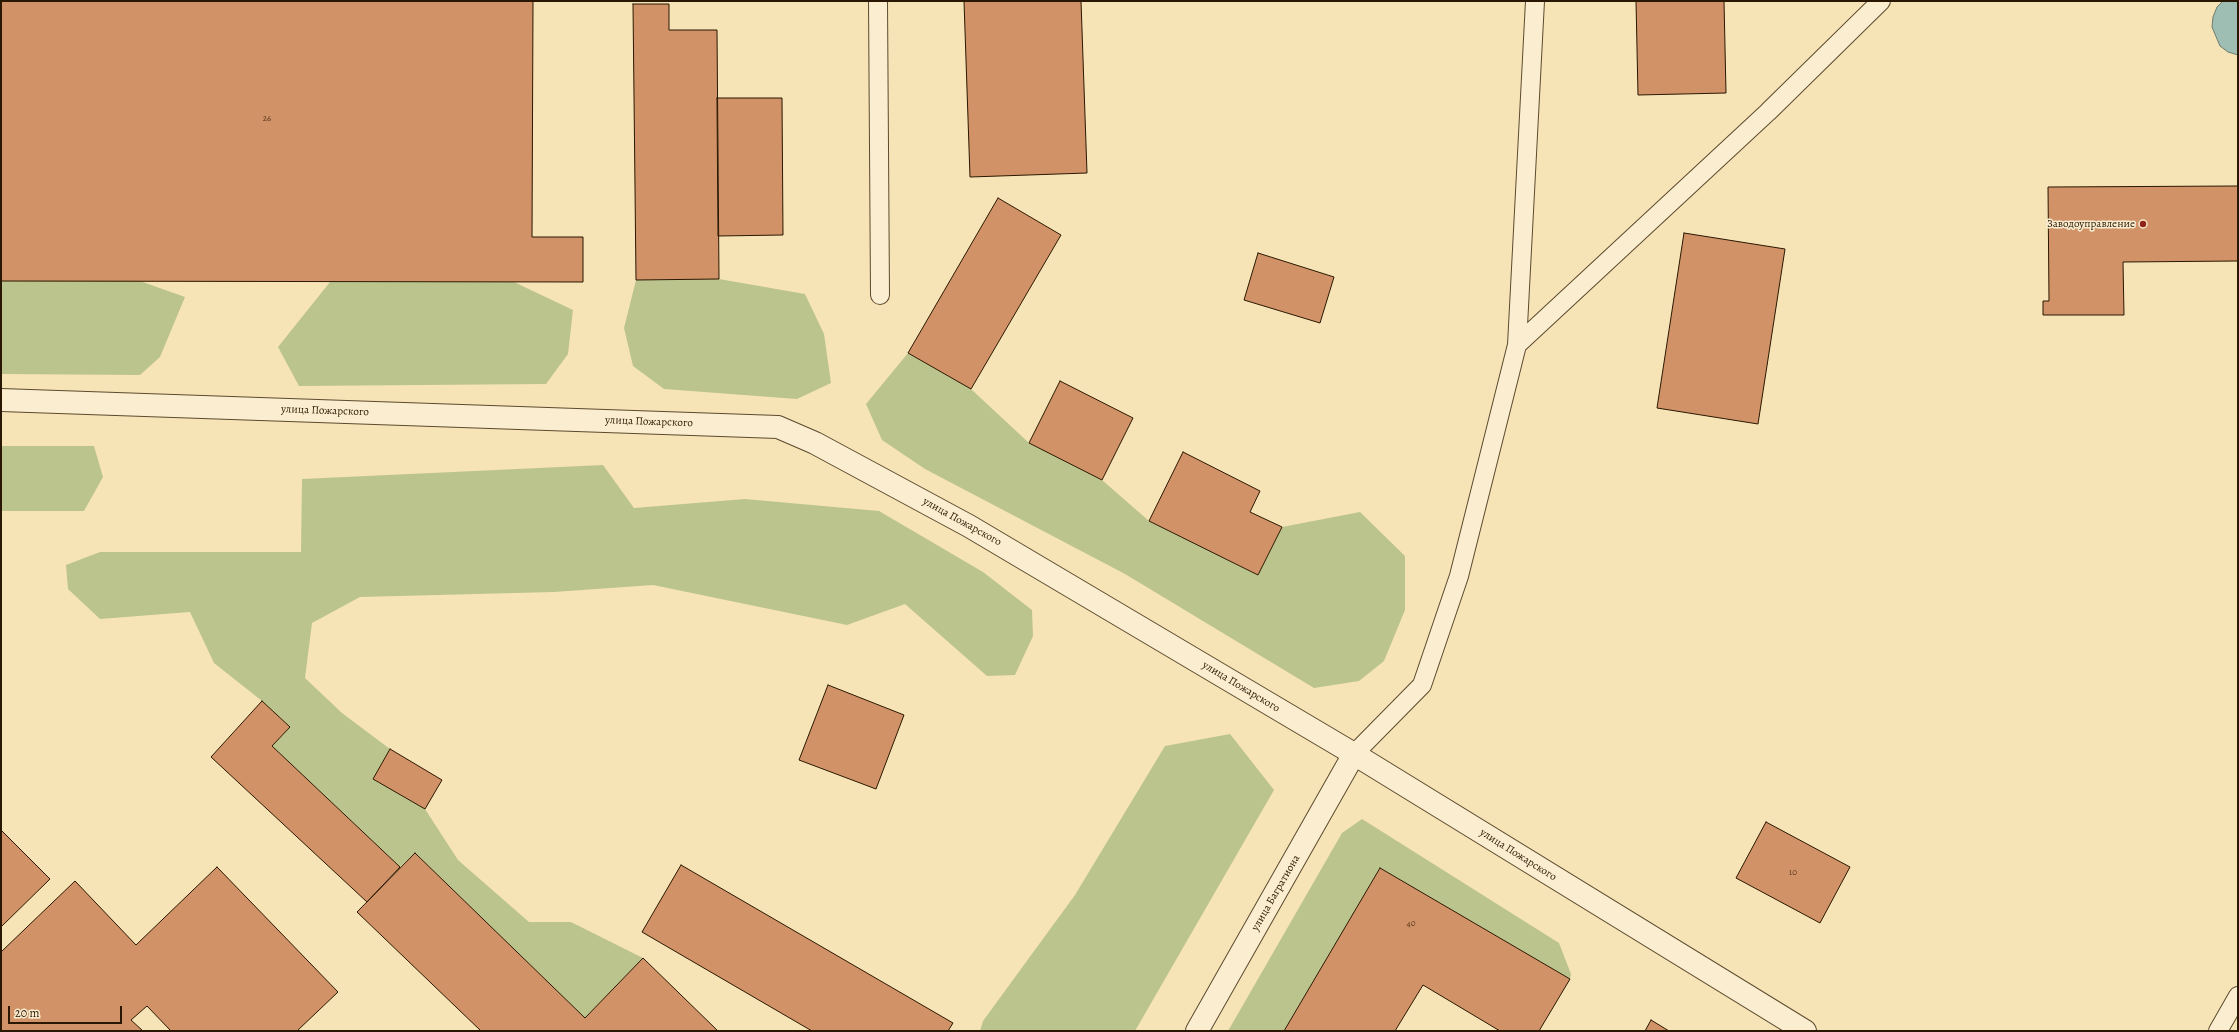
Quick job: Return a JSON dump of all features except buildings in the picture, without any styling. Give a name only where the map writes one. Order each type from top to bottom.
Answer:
[{"type":"street","name":"улица Пожарского","points":[[1,400],[778,427],[815,443],[970,526],[1354,754],[1805,1031]]},
{"type":"street","name":"улица Багратиона","points":[[1197,1031],[1354,754]]},
{"type":"lane","points":[[878,1],[880,295]]},
{"type":"lane","points":[[1354,754],[1422,685],[1459,576],[1517,345],[1535,1]]},
{"type":"lane","points":[[1517,345],[1757,122],[1881,1]]},
{"type":"lane","points":[[2218,1031],[2238,996]]},
{"type":"green space","points":[[719,279],[805,294],[824,334],[831,383],[797,399],[664,389],[633,366],[624,328],[636,280]]},
{"type":"green space","points":[[1,281],[140,281],[185,297],[160,357],[140,375],[1,374]]},
{"type":"green space","points":[[330,282],[514,282],[573,310],[568,354],[546,384],[299,386],[278,347]]},
{"type":"green space","points":[[908,353],[971,389],[1029,443],[1102,480],[1149,521],[1258,575],[1282,527],[1360,512],[1405,556],[1405,610],[1384,661],[1359,681],[1314,688],[1125,574],[925,469],[882,440],[866,404]]},
{"type":"green space","points":[[1,446],[94,446],[103,477],[84,511],[1,511]]},
{"type":"green space","points":[[603,465],[634,508],[745,499],[879,511],[983,572],[1032,610],[1033,636],[1015,675],[987,676],[905,604],[847,625],[653,585],[554,592],[360,597],[312,623],[305,678],[342,713],[390,749],[373,779],[425,809],[458,860],[529,922],[571,922],[643,958],[585,1018],[415,853],[400,867],[272,746],[290,727],[262,701],[214,663],[190,612],[100,619],[68,589],[66,565],[100,552],[301,552],[302,479]]},
{"type":"green space","points":[[1230,734],[1274,790],[1135,1031],[980,1031],[983,1021],[1075,895],[1165,746]]},
{"type":"green space","points":[[1362,819],[1559,943],[1571,974],[1570,979],[1380,868],[1284,1031],[1228,1031],[1342,833]]},
{"type":"water","points":[[2223,1],[2238,1],[2238,55],[2228,52],[2220,46],[2212,27],[2213,17],[2217,7]]},
{"type":"place","name":"Заводоуправление","points":[[2143,224]]}]
